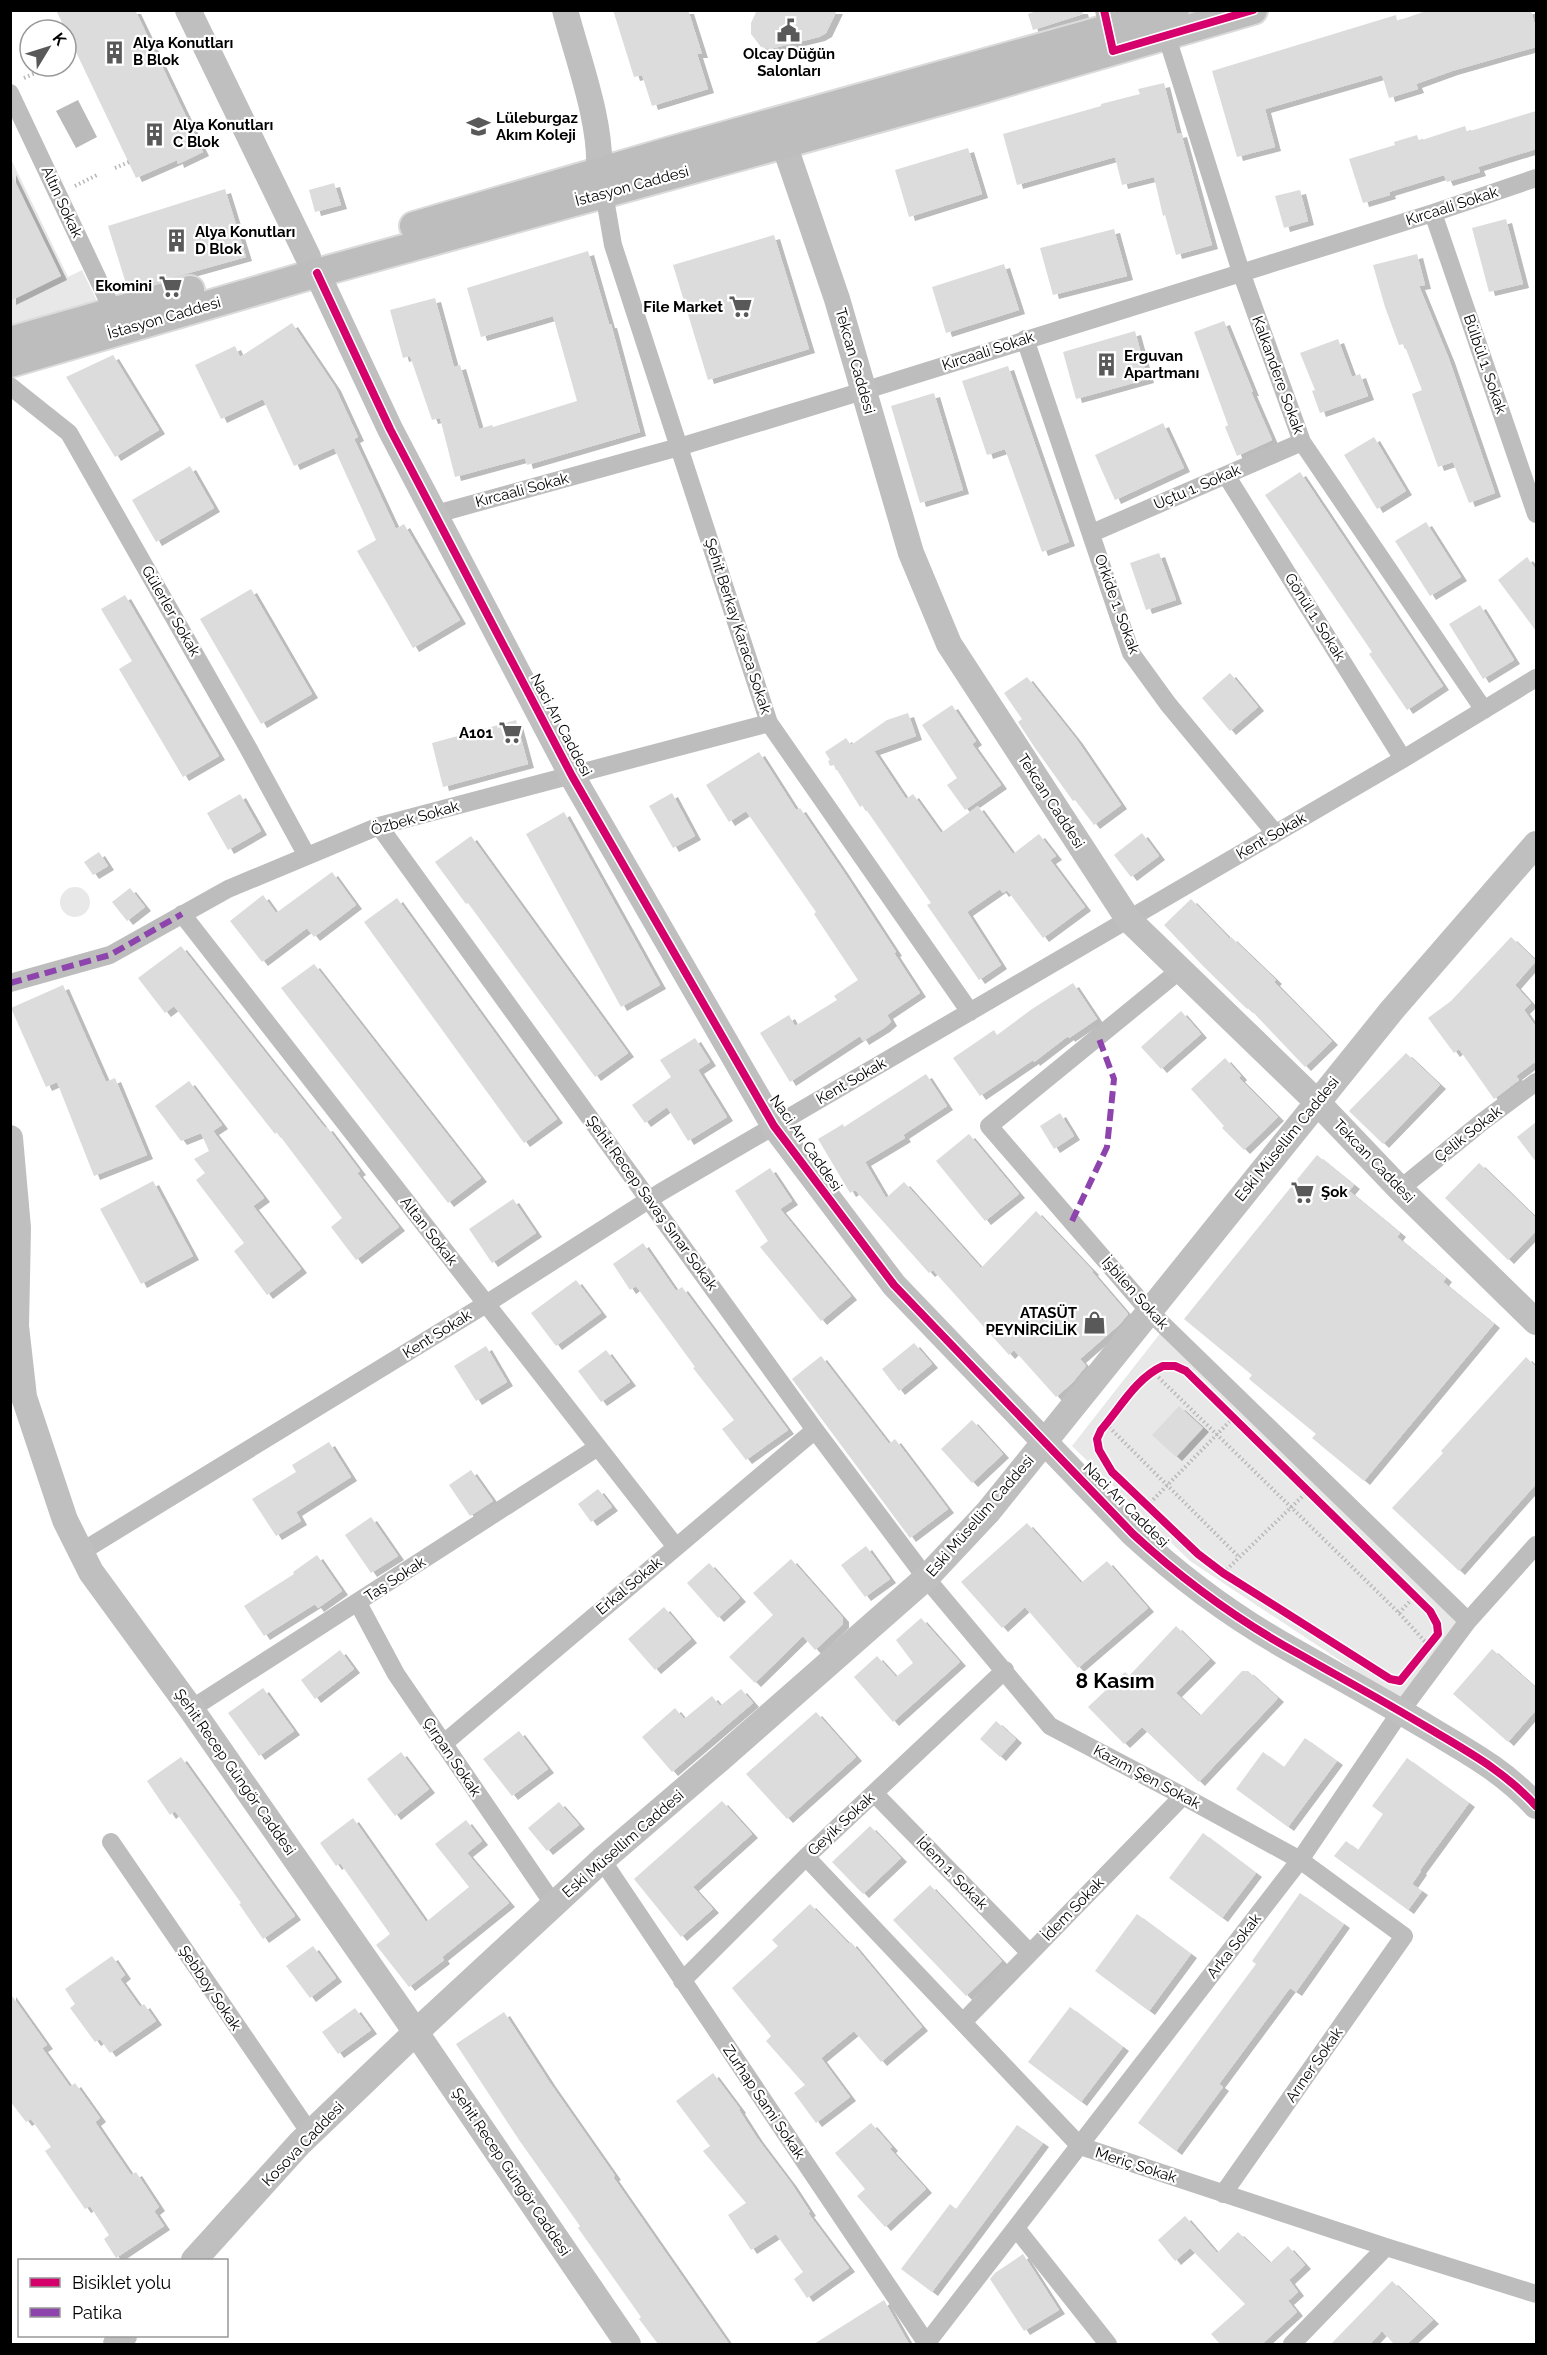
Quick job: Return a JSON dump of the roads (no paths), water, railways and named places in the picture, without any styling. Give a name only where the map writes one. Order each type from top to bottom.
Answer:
[{"type":"main road","name":"İstasyon Caddesi","points":[[10,363],[312,265],[601,183],[1108,30],[1253,10]]},
{"type":"main road","name":"İstasyon Caddesi","points":[[601,183],[784,144],[1108,30]]},
{"type":"main road","name":"İstasyon Caddesi","points":[[10,341],[113,312],[312,265]]},
{"type":"street","name":"Naci Arı Caddesi","points":[[188,10],[390,429],[572,776],[774,1126],[894,1285],[1133,1534],[1202,1594],[1294,1652],[1401,1711],[1495,1767],[1536,1806]]},
{"type":"street","points":[[565,10],[595,123],[600,151],[601,183]]},
{"type":"street","name":"Kalkandere Sokak","points":[[1171,22],[1241,272],[1302,442],[1484,710]]},
{"type":"street","name":"Altın Sokak","points":[[10,93],[113,312]]},
{"type":"street","name":"Tekcan Caddesi","points":[[784,144],[837,300],[911,553],[949,644],[1128,919],[1317,1102],[1400,1189],[1535,1317]]},
{"type":"street","name":"Kırcaali Sokak","points":[[436,514],[679,447],[863,391],[1433,213],[1536,178]]},
{"type":"street","name":"Şehit Berkay Karaca Sokak","points":[[601,183],[613,245],[769,723],[970,1012]]},
{"type":"street","name":"Bülbül 1. Sokak","points":[[1433,213],[1536,514]]},
{"type":"street","name":"Orkide 1. Sokak","points":[[1025,339],[1131,652],[1168,704],[1275,833]]},
{"type":"street","name":"Gülerler Sokak","points":[[10,386],[69,433],[307,856]]},
{"type":"street","name":"Uçtu 1. Sokak","points":[[1092,533],[1302,442]]},
{"type":"street","name":"Gönül 1. Sokak","points":[[1227,475],[1403,759]]},
{"type":"street","name":"Kent Sokak","points":[[81,1552],[486,1304],[650,1199],[1403,759],[1536,678]]},
{"type":"street","name":"Özbek Sokak","points":[[10,983],[110,955],[228,889],[379,826],[769,723]]},
{"type":"street","name":"Şehit Recep Savaş Sınar Sokak","points":[[379,826],[815,1430],[926,1578]]},
{"type":"street","name":"Eski Müsellim Caddesi","points":[[416,2032],[602,1860],[720,1760],[926,1578],[988,1512],[1392,1010],[1536,844]]},
{"type":"street","name":"Altan Sokak","points":[[183,914],[676,1547]]},
{"type":"street","name":"İşbilen Sokak","points":[[1179,970],[990,1126],[1149,1311],[1468,1622]]},
{"type":"street","name":"Çelik Sokak","points":[[1400,1189],[1482,1122],[1536,1082]]},
{"type":"street","name":"Şehit Recep Güngör Caddesi","points":[[10,1138],[18,1228],[16,1326],[24,1397],[65,1520],[91,1572],[191,1709],[416,2032],[628,2344]]},
{"type":"street","name":"Erkal Sokak","points":[[443,1744],[815,1430]]},
{"type":"street","name":"Taş Sokak","points":[[191,1709],[598,1447]]},
{"type":"street","name":"Arka Sokak","points":[[926,2344],[1300,1860],[1401,1711],[1432,1649],[1468,1622],[1536,1545]]},
{"type":"street","name":"Kazım Şen Sokak","points":[[926,1578],[1050,1726],[1300,1860],[1404,1936]]},
{"type":"street","name":"Çırpan Sokak","points":[[358,1603],[396,1674],[554,1905]]},
{"type":"street","name":"Geyik Sokak","points":[[682,1982],[806,1857],[1005,1670]]},
{"type":"street","name":"İdem 1. Sokak","points":[[874,1793],[1030,1953]]},
{"type":"street","name":"İdem Sokak","points":[[963,2022],[1183,1796]]},
{"type":"street","name":"Şebboy Sokak","points":[[111,1842],[310,2133]]},
{"type":"street","name":"Meriç Sokak","points":[[806,1857],[1080,2146],[1536,2294]]},
{"type":"street","name":"Zurhap Sami Sokak","points":[[602,1860],[926,2344]]},
{"type":"street","name":"Arıner Sokak","points":[[1223,2193],[1404,1936]]},
{"type":"street","name":"Kosova Caddesi","points":[[195,2259],[310,2133],[416,2032]]},
{"type":"street","points":[[1016,2228],[1108,2344]]},
{"type":"street","points":[[1292,2344],[1386,2247]]},
{"type":"place","name":"Olcay Düğün Salonları","points":[[789,30]]},
{"type":"place","name":"Alya Konutları B Blok","points":[[115,52]]},
{"type":"place","name":"Lüleburgaz Akım Koleji","points":[[478,127]]},
{"type":"place","name":"Alya Konutları C Blok","points":[[155,134]]},
{"type":"place","name":"Alya Konutları D Blok","points":[[177,241]]},
{"type":"place","name":"Ekomini","points":[[170,286]]},
{"type":"place","name":"File Market","points":[[741,307]]},
{"type":"place","name":"Erguvan Apartmanı","points":[[1106,365]]},
{"type":"place","name":"A101","points":[[511,733]]},
{"type":"place","name":"Şok","points":[[1303,1192]]},
{"type":"place","name":"ATASÜT PEYNİRCİLİK","points":[[1095,1322]]},
{"type":"district","name":"8 Kasım","points":[[1115,1680]]}]
